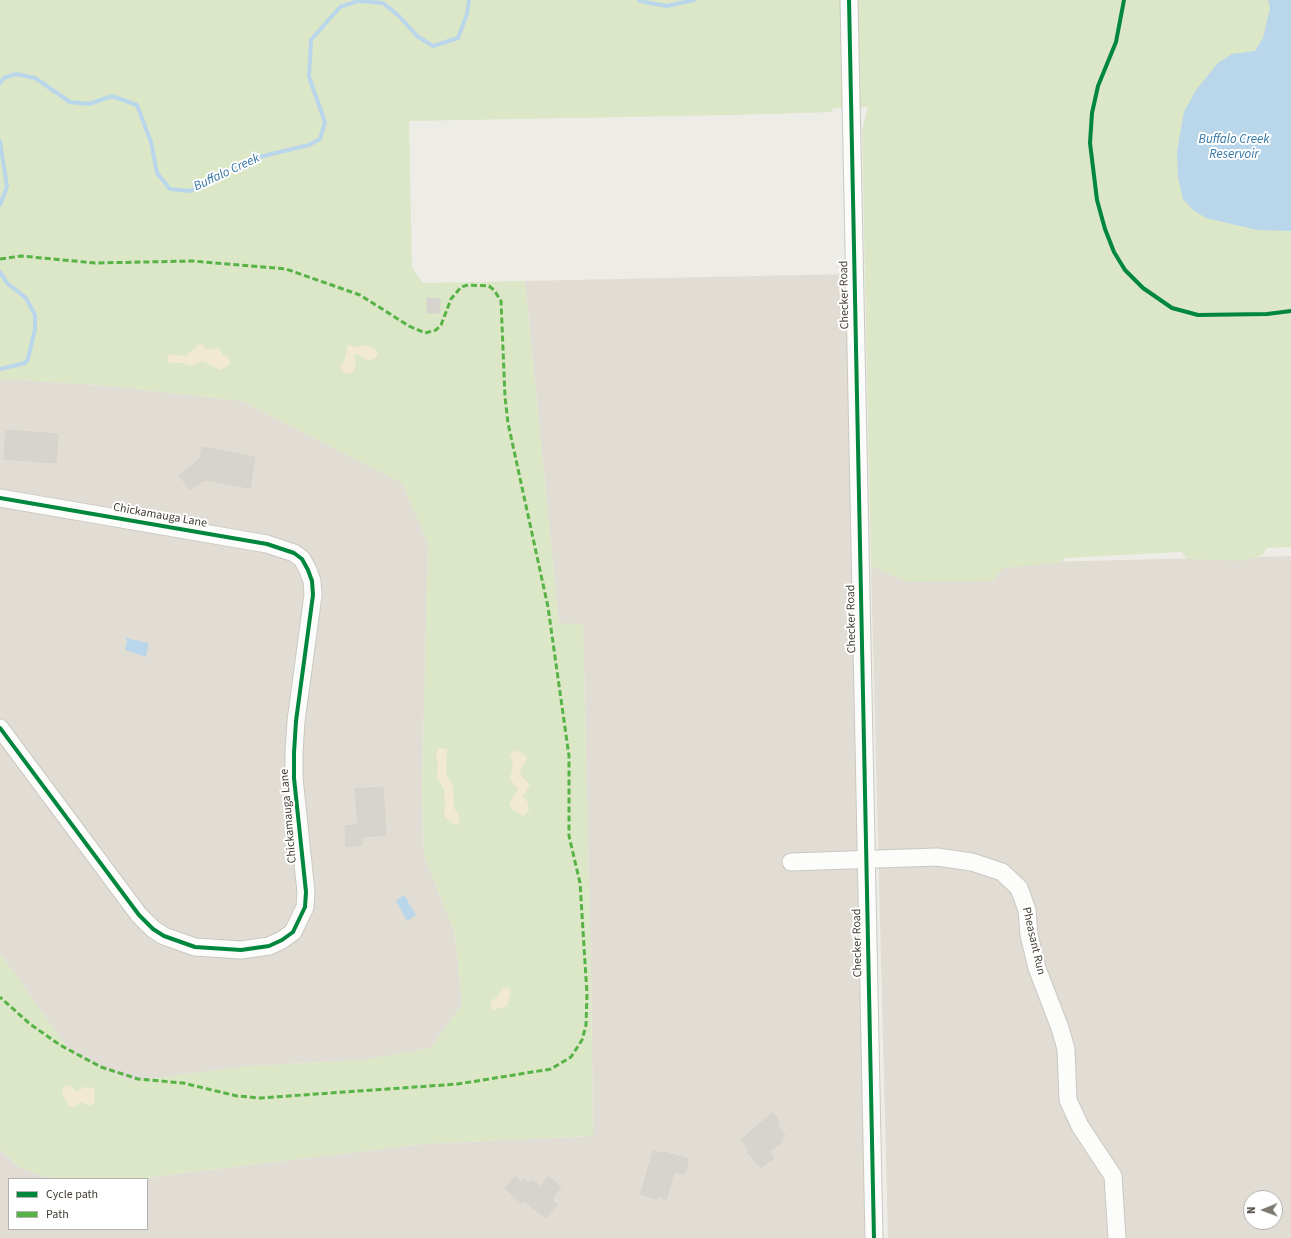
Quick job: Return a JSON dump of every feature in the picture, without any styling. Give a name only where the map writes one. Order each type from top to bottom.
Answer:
[{"type":"street","name":"Checker Road","points":[[849,0],[874,1238]]},
{"type":"street","name":"Chickamauga Lane","points":[[0,498],[267,544],[294,553],[302,559],[312,581],[313,595],[296,721],[294,778],[306,892],[305,907],[293,932],[282,940],[269,946],[241,950],[195,947],[164,936],[153,929],[139,915],[0,728]]},
{"type":"street","name":"Pheasant Run","points":[[791,862],[937,857],[972,862],[1002,872],[1019,888],[1027,910],[1029,935],[1037,968],[1060,1028],[1066,1049],[1068,1100],[1080,1126],[1112,1176],[1117,1238]]},
{"type":"shaded area","points":[[849,274],[865,1238],[0,1238],[0,1149],[19,1167],[48,1178],[8,1178],[8,1230],[148,1230],[148,1178],[144,1178],[423,1144],[593,1136],[591,968],[583,624],[559,624],[525,281]]},
{"type":"shaded area","points":[[0,379],[99,385],[242,401],[402,483],[428,543],[422,789],[424,855],[455,934],[462,1004],[431,1048],[362,1060],[249,1066],[130,1081],[71,1053],[0,953]]},
{"type":"shaded area","points":[[1291,556],[1291,1238],[888,1238],[871,566]]},
{"type":"green space","points":[[0,0],[1291,0],[1291,547],[1267,548],[1262,555],[1242,561],[1187,559],[1181,552],[1064,558],[1061,563],[1003,568],[993,581],[908,582],[871,566],[862,131],[868,107],[833,108],[832,112],[734,115],[409,121],[412,268],[423,283],[525,281],[559,623],[583,624],[591,968],[593,1136],[423,1144],[144,1178],[48,1178],[19,1167],[0,1149],[0,953],[71,1053],[130,1081],[249,1066],[362,1060],[431,1048],[462,1004],[455,934],[424,855],[422,789],[428,543],[402,483],[242,401],[99,385],[0,379]]},
{"type":"sand","points":[[203,344],[206,350],[217,348],[220,350],[223,355],[229,358],[230,364],[220,370],[203,361],[190,366],[182,363],[171,363],[168,361],[167,358],[170,354],[186,356],[198,345]]},
{"type":"sand","points":[[348,345],[359,347],[366,345],[374,348],[378,353],[374,359],[368,361],[357,354],[354,355],[356,363],[354,370],[350,374],[345,373],[340,367],[345,358]]},
{"type":"sand","points":[[438,748],[447,749],[446,775],[453,785],[454,808],[460,817],[458,825],[453,824],[444,816],[444,789],[437,778],[438,766],[436,756]]},
{"type":"sand","points":[[517,750],[525,755],[527,759],[521,769],[520,774],[530,785],[523,796],[528,803],[529,811],[523,816],[512,809],[509,804],[518,789],[510,779],[513,765],[510,755]]},
{"type":"sand","points":[[507,987],[511,991],[507,1006],[492,1010],[490,1002],[497,997],[502,989]]},
{"type":"sand","points":[[70,1085],[76,1092],[85,1087],[93,1088],[95,1092],[94,1103],[89,1106],[81,1102],[75,1107],[70,1107],[67,1104],[62,1092],[63,1087]]},
{"type":"water","name":"Buffalo Creek Reservoir","points":[[1268,0],[1291,0],[1291,231],[1257,230],[1206,218],[1193,210],[1183,199],[1178,177],[1177,151],[1184,112],[1196,90],[1218,63],[1232,54],[1255,51],[1263,38],[1270,8]]},
{"type":"water","points":[[126,638],[149,643],[146,657],[125,650],[127,642]]},
{"type":"water","points":[[404,895],[416,915],[407,921],[396,901]]},
{"type":"building","points":[[427,298],[440,299],[440,313],[427,313]]},
{"type":"building","points":[[6,430],[58,434],[56,463],[4,459]]},
{"type":"building","points":[[202,447],[255,457],[250,488],[204,480],[190,490],[179,475],[200,459]]},
{"type":"building","points":[[383,787],[386,835],[362,837],[362,845],[346,847],[345,826],[358,825],[355,789]]},
{"type":"building","points":[[773,1112],[780,1123],[777,1125],[785,1135],[780,1139],[782,1142],[769,1152],[774,1158],[761,1168],[747,1152],[749,1150],[741,1140]]},
{"type":"building","points":[[653,1151],[664,1154],[664,1152],[689,1159],[684,1174],[674,1172],[666,1199],[658,1196],[657,1199],[641,1194]]},
{"type":"building","points":[[548,1176],[561,1187],[552,1199],[557,1205],[545,1218],[524,1201],[522,1204],[505,1188],[515,1177],[521,1182],[524,1179],[529,1184],[532,1180],[541,1187]]},
{"type":"waterway","name":"Buffalo Creek","points":[[0,83],[4,78],[16,74],[35,78],[70,102],[89,104],[112,96],[137,105],[151,142],[157,173],[170,189],[189,191],[207,185],[222,174],[259,157],[309,145],[320,139],[325,122],[309,77],[311,40],[340,7],[358,1],[383,3],[399,16],[417,36],[433,46],[458,38],[467,14],[469,0]]},
{"type":"waterway","name":"Buffalo Creek","points":[[639,0],[667,6],[694,0]]},
{"type":"waterway","name":"Buffalo Creek","points":[[0,141],[7,187],[0,205]]},
{"type":"waterway","name":"Buffalo Creek","points":[[0,272],[7,283],[26,298],[35,315],[35,329],[28,359],[25,363],[0,369]]},
{"type":"marked path","points":[[0,259],[21,256],[95,263],[193,261],[286,269],[360,295],[409,326],[425,333],[436,330],[441,325],[451,299],[461,287],[468,285],[489,286],[494,290],[501,301],[505,397],[508,423],[548,607],[569,756],[569,836],[580,883],[587,994],[586,1025],[582,1040],[571,1057],[551,1069],[458,1084],[260,1098],[237,1096],[183,1083],[138,1079],[101,1067],[60,1045],[30,1024],[0,997]]},
{"type":"cycle path","points":[[849,0],[874,1238]]},
{"type":"cycle path","points":[[1124,0],[1116,42],[1098,86],[1092,113],[1090,143],[1097,200],[1105,229],[1114,252],[1125,270],[1143,288],[1172,308],[1198,315],[1267,314],[1291,311]]},
{"type":"cycle path","points":[[0,498],[267,544],[294,553],[302,559],[312,581],[313,595],[296,721],[294,778],[306,892],[305,907],[293,932],[282,940],[269,946],[241,950],[195,947],[164,936],[153,929],[139,915],[0,728]]}]
